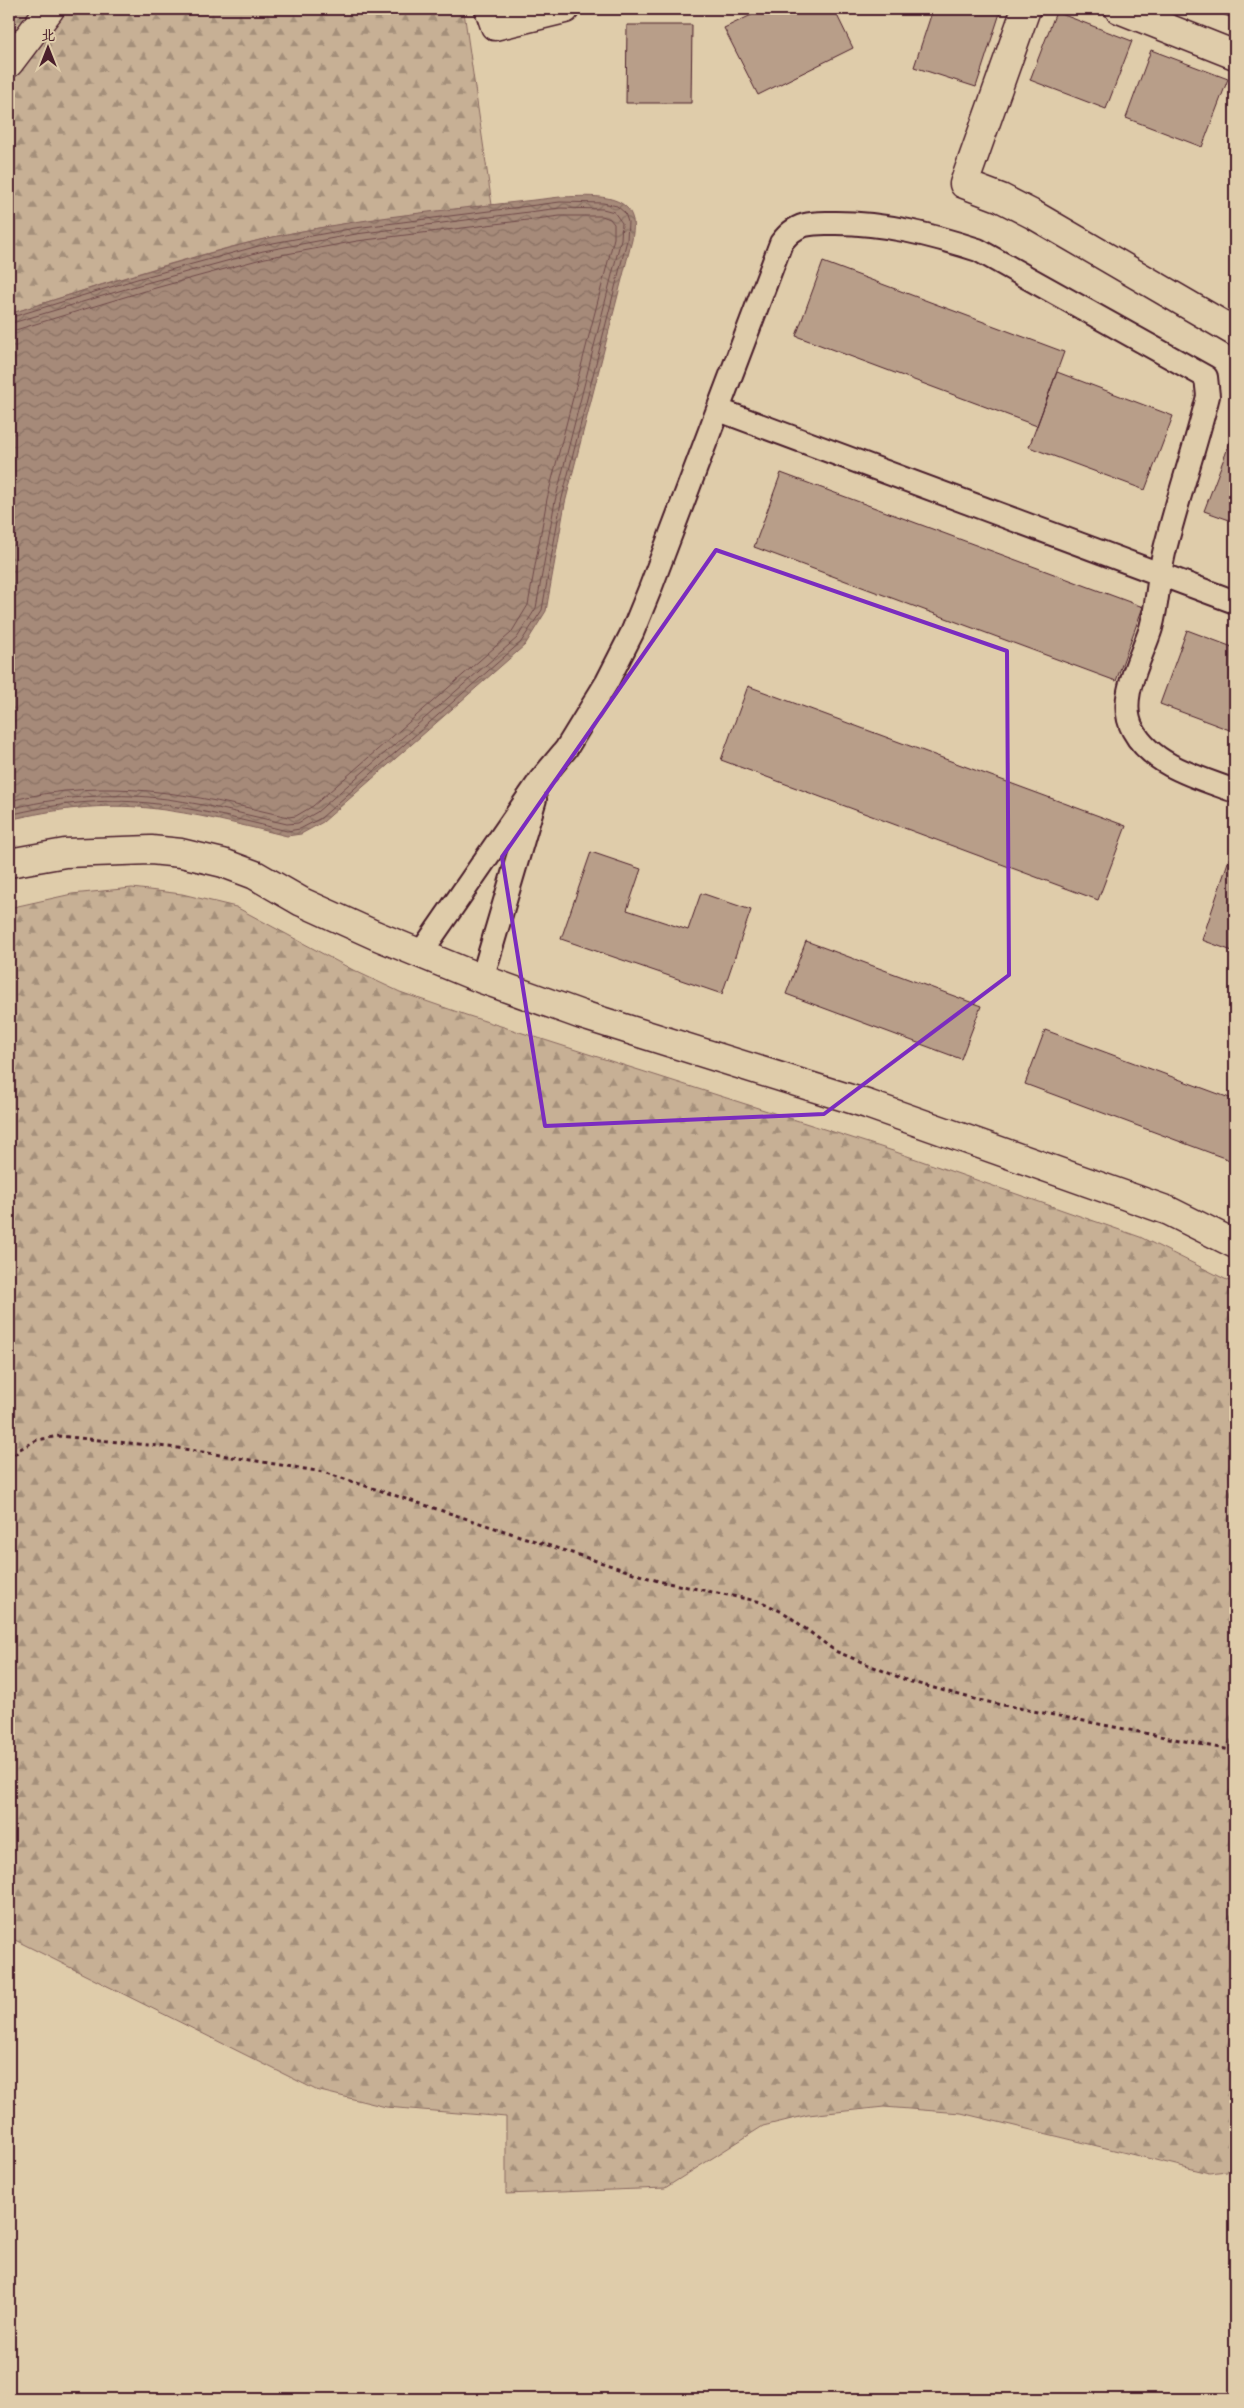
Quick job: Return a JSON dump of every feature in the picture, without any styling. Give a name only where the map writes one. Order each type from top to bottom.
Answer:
[{"type":"street","points":[[9,63],[50,9]]},
{"type":"street","points":[[489,9],[496,26],[565,9]]},
{"type":"street","points":[[1026,9],[964,184],[1001,198],[1034,215],[1235,332]]},
{"type":"street","points":[[1119,9],[1235,55]]},
{"type":"street","points":[[9,863],[65,853],[107,850],[151,850],[181,853],[222,863],[254,875],[302,902],[482,979],[582,1015],[867,1104],[1170,1211],[1235,1244]]},
{"type":"lane","points":[[420,954],[540,779],[566,749],[607,682],[632,633],[782,243],[791,231],[806,224],[886,226],[938,236],[978,250],[1206,377],[1208,396],[1159,574],[1151,628],[1128,698],[1128,711],[1133,730],[1153,753],[1190,774],[1235,791]]},
{"type":"lane","points":[[718,410],[1235,602]]},
{"type":"lane","points":[[482,979],[540,779]]},
{"type":"path","points":[[9,1461],[20,1450],[38,1440],[59,1436],[178,1448],[323,1472],[658,1580],[762,1602],[786,1614],[835,1651],[908,1681],[978,1700],[1235,1751]]},
{"type":"highlighted area","points":[[716,550],[1007,651],[1009,975],[824,1114],[545,1126],[502,857]]},
{"type":"green space","points":[[9,9],[475,9],[464,12],[492,205],[347,224],[260,240],[165,265],[9,314]]},
{"type":"green space","points":[[132,888],[182,894],[236,907],[353,970],[400,992],[466,1015],[893,1151],[1140,1237],[1235,1284],[1235,2170],[1209,2173],[961,2113],[884,2107],[808,2115],[763,2126],[665,2188],[506,2194],[506,2117],[386,2107],[316,2090],[9,1937],[9,908],[72,894]]},
{"type":"water","points":[[560,197],[603,197],[622,204],[629,210],[633,220],[633,230],[565,503],[546,611],[525,645],[323,822],[301,834],[287,836],[201,816],[149,808],[114,806],[79,808],[9,820],[9,314],[197,257],[297,232],[409,214]]},
{"type":"building","points":[[764,9],[834,9],[853,48],[758,95],[724,28]]},
{"type":"building","points":[[933,9],[988,9],[1000,13],[976,87],[914,67]]},
{"type":"building","points":[[1209,9],[1235,9],[1235,19]]},
{"type":"building","points":[[1056,12],[1132,41],[1106,109],[1030,80]]},
{"type":"building","points":[[627,25],[692,25],[691,103],[626,103]]},
{"type":"building","points":[[1151,50],[1228,79],[1202,147],[1126,118]]},
{"type":"building","points":[[823,262],[1064,352],[1037,426],[796,336]]},
{"type":"building","points":[[1057,372],[1173,416],[1145,490],[1029,447]]},
{"type":"building","points":[[1232,437],[1235,438],[1235,522],[1204,511]]},
{"type":"building","points":[[781,473],[1143,607],[1116,681],[754,547]]},
{"type":"building","points":[[1187,630],[1235,648],[1235,732],[1160,704]]},
{"type":"building","points":[[748,686],[1126,826],[1098,900],[721,760]]},
{"type":"building","points":[[591,852],[641,869],[627,910],[688,930],[701,893],[751,910],[722,994],[561,939]]},
{"type":"building","points":[[1231,853],[1235,855],[1235,952],[1202,940]]},
{"type":"building","points":[[806,941],[981,1006],[961,1059],[786,994]]},
{"type":"building","points":[[1045,1030],[1235,1100],[1235,1162],[1025,1084]]}]
